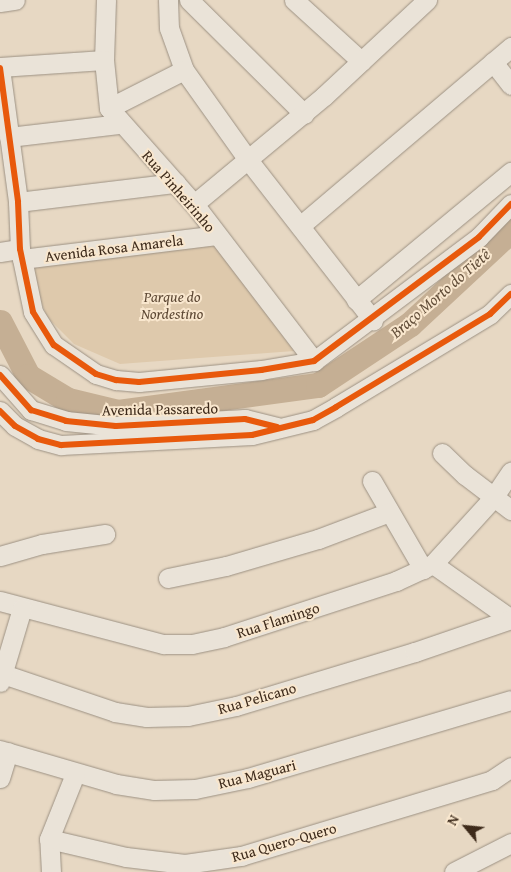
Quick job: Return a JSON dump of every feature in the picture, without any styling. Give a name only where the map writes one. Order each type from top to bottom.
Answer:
[{"type":"street","points":[[0,2],[16,0]]},
{"type":"street","name":"Rua Pinheirinho","points":[[106,0],[104,60],[109,108],[120,124],[194,204],[314,361]]},
{"type":"street","points":[[168,0],[169,28],[184,70],[249,161],[373,320]]},
{"type":"street","points":[[189,0],[304,114]]},
{"type":"street","points":[[294,0],[361,61]]},
{"type":"street","points":[[194,204],[249,161],[304,114],[427,0]]},
{"type":"street","points":[[300,226],[511,47]]},
{"type":"street","points":[[104,60],[0,68],[18,202],[21,254],[33,312],[54,345],[96,374],[139,382],[261,370],[314,361],[373,320],[479,237],[511,204]]},
{"type":"street","points":[[493,62],[511,85]]},
{"type":"street","points":[[109,108],[184,70]]},
{"type":"street","points":[[9,137],[120,124]]},
{"type":"street","points":[[356,300],[511,172]]},
{"type":"street","points":[[18,202],[176,183]]},
{"type":"street","name":"Avenida Rosa Amarela","points":[[0,252],[21,254],[217,235]]},
{"type":"street","name":"Avenida Passaredo","points":[[0,411],[15,426],[38,439],[61,444],[242,436],[313,420],[336,408],[490,314],[511,294]]},
{"type":"street","name":"Avenida Passaredo","points":[[0,375],[31,410],[66,421],[116,426],[245,419],[276,427]]},
{"type":"street","points":[[442,454],[493,498],[511,510]]},
{"type":"street","name":"Rua Flamingo","points":[[0,601],[145,641],[192,644],[224,637],[396,581],[428,566],[493,498],[511,471]]},
{"type":"street","points":[[372,481],[389,512],[428,566],[511,619]]},
{"type":"street","points":[[168,578],[244,561],[318,539],[389,512]]},
{"type":"street","points":[[0,556],[42,544],[105,534]]},
{"type":"street","points":[[1,676],[22,608]]},
{"type":"street","name":"Rua Pelicano","points":[[1,676],[115,712],[147,717],[188,716],[236,706],[406,655],[511,619]]},
{"type":"street","name":"Rua Maguari","points":[[4,751],[75,774],[155,790],[195,789],[248,778],[511,700]]},
{"type":"street","points":[[0,778],[4,751]]},
{"type":"street","name":"Rua Quero-Quero","points":[[49,839],[126,857],[185,864],[240,856],[492,780],[511,767]]},
{"type":"street","points":[[51,872],[49,839],[75,774]]},
{"type":"street","points":[[454,872],[511,843]]},
{"type":"green space","name":"Parque do Nordestino","points":[[214,243],[294,351],[120,364],[74,344],[47,317],[32,278],[32,264]]},
{"type":"waterway","name":"Braço Morto do Tietê","points":[[0,322],[28,376],[68,400],[118,412],[318,385],[410,324],[511,230]]},
{"type":"cycle path","points":[[0,68],[18,202],[20,249],[33,312],[54,345],[96,374],[116,380],[139,382],[261,370],[314,361],[479,237],[511,204]]},
{"type":"cycle path","points":[[0,411],[15,426],[38,439],[61,445],[252,435],[313,420],[490,314],[511,294]]},
{"type":"cycle path","points":[[0,375],[31,410],[66,421],[116,426],[245,419],[277,427]]}]
